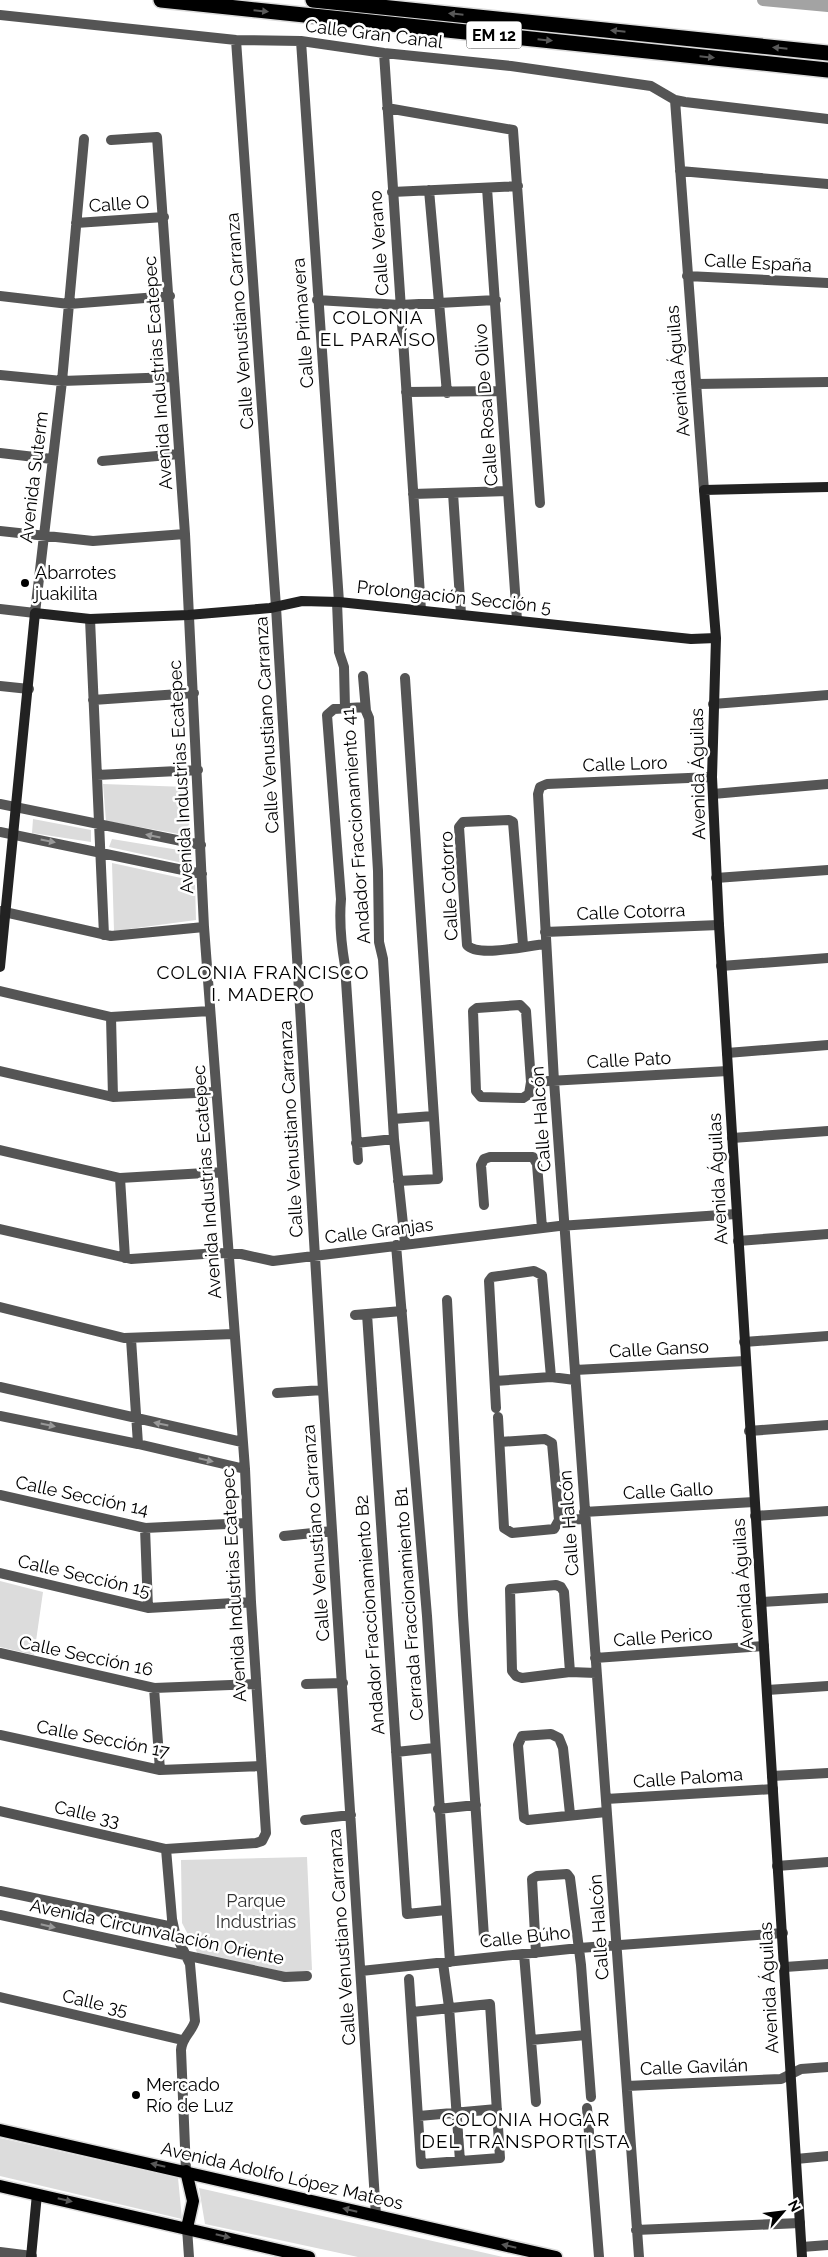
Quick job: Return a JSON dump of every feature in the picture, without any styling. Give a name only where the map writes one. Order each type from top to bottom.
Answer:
[{"type":"highway","name":"EM 12","points":[[161,0],[828,70]]},
{"type":"highway","name":"EM 12","points":[[312,0],[828,54]]},
{"type":"main road","name":"Avenida Adolfo López Mateos","points":[[0,2130],[556,2257]]},
{"type":"main road","points":[[186,2172],[193,2200],[187,2228]]},
{"type":"main road","points":[[0,2186],[309,2257]]},
{"type":"street","name":"Calle Gran Canal","points":[[0,15],[236,40],[301,41],[384,53],[511,66],[651,86],[675,100],[828,119]]},
{"type":"street","name":"Calle Venustiano Carranza","points":[[236,40],[276,607],[323,1390],[376,2216]]},
{"type":"street","name":"Calle Primavera","points":[[301,41],[338,602]]},
{"type":"street","name":"Calle Verano","points":[[384,53],[420,610]]},
{"type":"street","name":"Avenida Águilas","points":[[675,100],[716,638],[712,777],[716,878],[749,1431],[783,1933],[802,2252]]},
{"type":"street","points":[[387,108],[513,130],[540,504]]},
{"type":"street","name":"Avenida Industrias Ecatepec","points":[[111,140],[157,137],[170,296],[185,534],[198,770],[204,927],[245,1469],[251,1602],[266,1833],[262,1840],[256,1843],[166,1849]]},
{"type":"street","name":"Avenida Suterm","points":[[0,967],[3,911],[18,808],[36,614],[62,381],[84,139]]},
{"type":"street","points":[[680,171],[828,184]]},
{"type":"street","points":[[392,192],[518,186]]},
{"type":"street","name":"Calle Rosa De Olivo","points":[[487,188],[517,620]]},
{"type":"street","points":[[429,190],[447,394]]},
{"type":"street","name":"Calle O","points":[[76,223],[164,217]]},
{"type":"street","name":"Calle España","points":[[687,276],[828,283]]},
{"type":"street","points":[[0,296],[69,304],[170,296]]},
{"type":"street","points":[[317,300],[400,306],[496,300]]},
{"type":"street","points":[[0,375],[62,381],[174,377]]},
{"type":"street","points":[[696,384],[828,382]]},
{"type":"street","points":[[406,392],[447,394],[501,392]]},
{"type":"street","points":[[0,453],[52,459]]},
{"type":"street","points":[[102,461],[180,454]]},
{"type":"street","points":[[704,490],[828,488]]},
{"type":"street","points":[[413,494],[508,491]]},
{"type":"street","points":[[453,493],[461,614]]},
{"type":"street","points":[[0,531],[93,541],[185,534]]},
{"type":"street","name":"Prolongación Sección 5","points":[[36,614],[90,619],[188,615],[276,607],[302,601],[338,602],[691,640],[716,638]]},
{"type":"street","name":"Andador Fraccionamiento 41","points":[[338,602],[339,652],[344,667],[345,708]]},
{"type":"street","points":[[0,610],[36,614]]},
{"type":"street","points":[[90,619],[104,935]]},
{"type":"street","name":"Andador Fraccionamiento 41","points":[[363,676],[365,707],[369,718],[378,871],[379,942],[383,958],[401,1244]]},
{"type":"street","points":[[398,1182],[438,1179],[405,678]]},
{"type":"street","points":[[0,686],[29,689]]},
{"type":"street","points":[[93,700],[194,693]]},
{"type":"street","points":[[713,704],[828,696]]},
{"type":"street","points":[[358,1160],[345,966],[340,945],[339,916],[341,899],[328,715],[332,710],[365,707]]},
{"type":"street","points":[[97,775],[198,770]]},
{"type":"street","name":"Calle Loro","points":[[540,787],[547,784],[712,777]]},
{"type":"street","points":[[713,794],[828,784]]},
{"type":"street","name":"Calle Halcón","points":[[540,787],[538,794],[554,1080],[639,2257]]},
{"type":"street","points":[[0,804],[201,845]]},
{"type":"street","name":"Calle Cotorro","points":[[523,946],[513,822],[509,820],[463,822],[459,827],[467,945],[474,950],[514,949],[523,946],[546,944]]},
{"type":"street","points":[[0,832],[99,851],[202,874]]},
{"type":"street","points":[[716,878],[828,870]]},
{"type":"street","points":[[3,911],[104,935],[117,936],[204,927]]},
{"type":"street","name":"Calle Cotorra","points":[[545,932],[719,925]]},
{"type":"street","points":[[721,966],[828,958]]},
{"type":"street","points":[[0,991],[111,1017],[210,1011]]},
{"type":"street","points":[[520,1005],[524,1007],[526,1011],[531,1082],[530,1094],[523,1098],[483,1098],[478,1096],[476,1091],[474,1010],[520,1005]]},
{"type":"street","points":[[111,1017],[114,1097]]},
{"type":"street","points":[[727,1053],[828,1045]]},
{"type":"street","points":[[0,1071],[114,1097],[216,1092]]},
{"type":"street","name":"Calle Pato","points":[[531,1082],[728,1071]]},
{"type":"street","points":[[393,1119],[433,1116]]},
{"type":"street","points":[[732,1138],[828,1131]]},
{"type":"street","points":[[356,1143],[394,1139]]},
{"type":"street","points":[[0,1150],[120,1178],[222,1172]]},
{"type":"street","points":[[484,1206],[481,1165],[484,1160],[490,1157],[533,1157],[537,1164],[542,1228]]},
{"type":"street","points":[[120,1178],[126,1258]]},
{"type":"street","name":"Calle Granjas","points":[[0,1229],[126,1258],[229,1253],[273,1261],[542,1228],[736,1214]]},
{"type":"street","points":[[738,1241],[828,1234]]},
{"type":"street","name":"Cerrada Fraccionamiento B1","points":[[401,1244],[402,1310],[426,1608],[446,1910],[449,2007],[460,2161]]},
{"type":"street","points":[[551,1377],[543,1278],[540,1272],[534,1271],[494,1276],[490,1280],[500,1442],[550,1440],[553,1445],[558,1524]]},
{"type":"street","points":[[447,1300],[484,1937]]},
{"type":"street","points":[[0,1307],[131,1339],[234,1334]]},
{"type":"street","points":[[356,1315],[402,1310]]},
{"type":"street","name":"Andador Fraccionamiento B2","points":[[367,1314],[407,1914],[446,1910]]},
{"type":"street","points":[[744,1342],[828,1336]]},
{"type":"street","points":[[131,1339],[138,1444]]},
{"type":"street","name":"Calle Ganso","points":[[495,1381],[745,1361]]},
{"type":"street","points":[[0,1387],[242,1442]]},
{"type":"street","points":[[277,1393],[323,1390]]},
{"type":"street","points":[[0,1416],[138,1444],[245,1469]]},
{"type":"street","points":[[749,1431],[828,1426]]},
{"type":"street","name":"Calle Gallo","points":[[500,1442],[504,1528],[512,1533],[551,1531],[558,1524],[585,1515],[754,1502]]},
{"type":"street","name":"Calle Sección 14","points":[[0,1495],[145,1528],[247,1523]]},
{"type":"street","points":[[755,1516],[828,1511]]},
{"type":"street","points":[[145,1528],[148,1608]]},
{"type":"street","points":[[284,1536],[332,1531]]},
{"type":"street","name":"Calle Sección 15","points":[[0,1573],[148,1608],[251,1602]]},
{"type":"street","points":[[570,1672],[564,1592],[561,1587],[556,1585],[510,1589],[514,1674],[522,1678],[570,1672],[596,1673]]},
{"type":"street","points":[[761,1602],[828,1598]]},
{"type":"street","name":"Calle Perico","points":[[595,1658],[764,1646]]},
{"type":"street","name":"Calle Sección 16","points":[[0,1653],[154,1688],[256,1684]]},
{"type":"street","points":[[306,1684],[343,1683]]},
{"type":"street","points":[[767,1690],[828,1686]]},
{"type":"street","points":[[154,1688],[160,1770]]},
{"type":"street","points":[[570,1814],[561,1742],[556,1735],[551,1734],[522,1736],[518,1745],[524,1818],[528,1820],[570,1814],[606,1812]]},
{"type":"street","name":"Calle Sección 17","points":[[0,1735],[160,1770],[261,1766]]},
{"type":"street","points":[[396,1752],[434,1748]]},
{"type":"street","points":[[772,1776],[828,1773]]},
{"type":"street","name":"Calle Paloma","points":[[606,1799],[773,1789]]},
{"type":"street","points":[[438,1809],[476,1805]]},
{"type":"street","name":"Calle 33","points":[[0,1811],[166,1849]]},
{"type":"street","points":[[305,1820],[351,1815]]},
{"type":"street","points":[[166,1849],[173,1927],[188,1957],[192,1970],[195,2020],[193,2027],[182,2040],[186,2172]]},
{"type":"street","points":[[777,1866],[828,1862]]},
{"type":"street","points":[[536,1953],[532,1882],[537,1876],[565,1874],[569,1876],[579,1948],[592,2096]]},
{"type":"street","name":"Avenida Circunvalación Oriente","points":[[0,1891],[173,1927]]},
{"type":"street","name":"Avenida Circunvalación Oriente","points":[[0,1915],[285,1977],[307,1976]]},
{"type":"street","name":"Calle Búho","points":[[361,1971],[579,1948],[783,1933]]},
{"type":"street","points":[[524,1954],[536,2102]]},
{"type":"street","points":[[785,1967],[828,1964]]},
{"type":"street","points":[[409,1979],[421,2164],[500,2158],[490,2004],[412,2012]]},
{"type":"street","name":"Calle 35","points":[[0,1997],[182,2040]]},
{"type":"street","points":[[531,2040],[586,2035]]},
{"type":"street","name":"Calle Gavilán","points":[[627,2086],[781,2080],[801,2069],[828,2067]]},
{"type":"street","points":[[587,2108],[599,2257]]},
{"type":"street","points":[[419,2116],[497,2109]]},
{"type":"street","points":[[796,2159],[828,2156]]},
{"type":"street","points":[[0,2252],[31,2256],[37,2194]]},
{"type":"street","points":[[636,2230],[800,2223]]},
{"type":"street","points":[[187,2228],[189,2257]]},
{"type":"street","points":[[802,2252],[828,2245]]},
{"type":"green space","points":[[103,784],[187,787],[190,836],[106,821]]},
{"type":"green space","points":[[33,819],[91,830],[91,842],[32,833]]},
{"type":"green space","points":[[112,839],[191,852],[192,865],[109,847]]},
{"type":"green space","points":[[112,863],[195,881],[196,920],[114,931]]},
{"type":"green space","points":[[0,1581],[43,1592],[34,1655],[0,1647]]},
{"type":"green space","name":"Parque Industrias","points":[[307,1857],[312,1970],[291,1973],[198,1954],[182,1923],[181,1860]]},
{"type":"green space","points":[[0,2138],[178,2178],[182,2219],[0,2176]]},
{"type":"green space","points":[[199,2188],[503,2257],[358,2257],[205,2224]]},
{"type":"waterway","points":[[763,0],[828,6]]},
{"type":"place","name":"Abarrotes juakilita","points":[[25,583]]},
{"type":"place","name":"Mercado Río de Luz","points":[[136,2095]]},
{"type":"district","name":"COLONIA EL PARAÍSO","points":[[378,328]]},
{"type":"district","name":"COLONIA FRANCISCO I. MADERO","points":[[263,983]]},
{"type":"district","name":"COLONIA HOGAR DEL TRANSPORTISTA","points":[[526,2130]]}]
